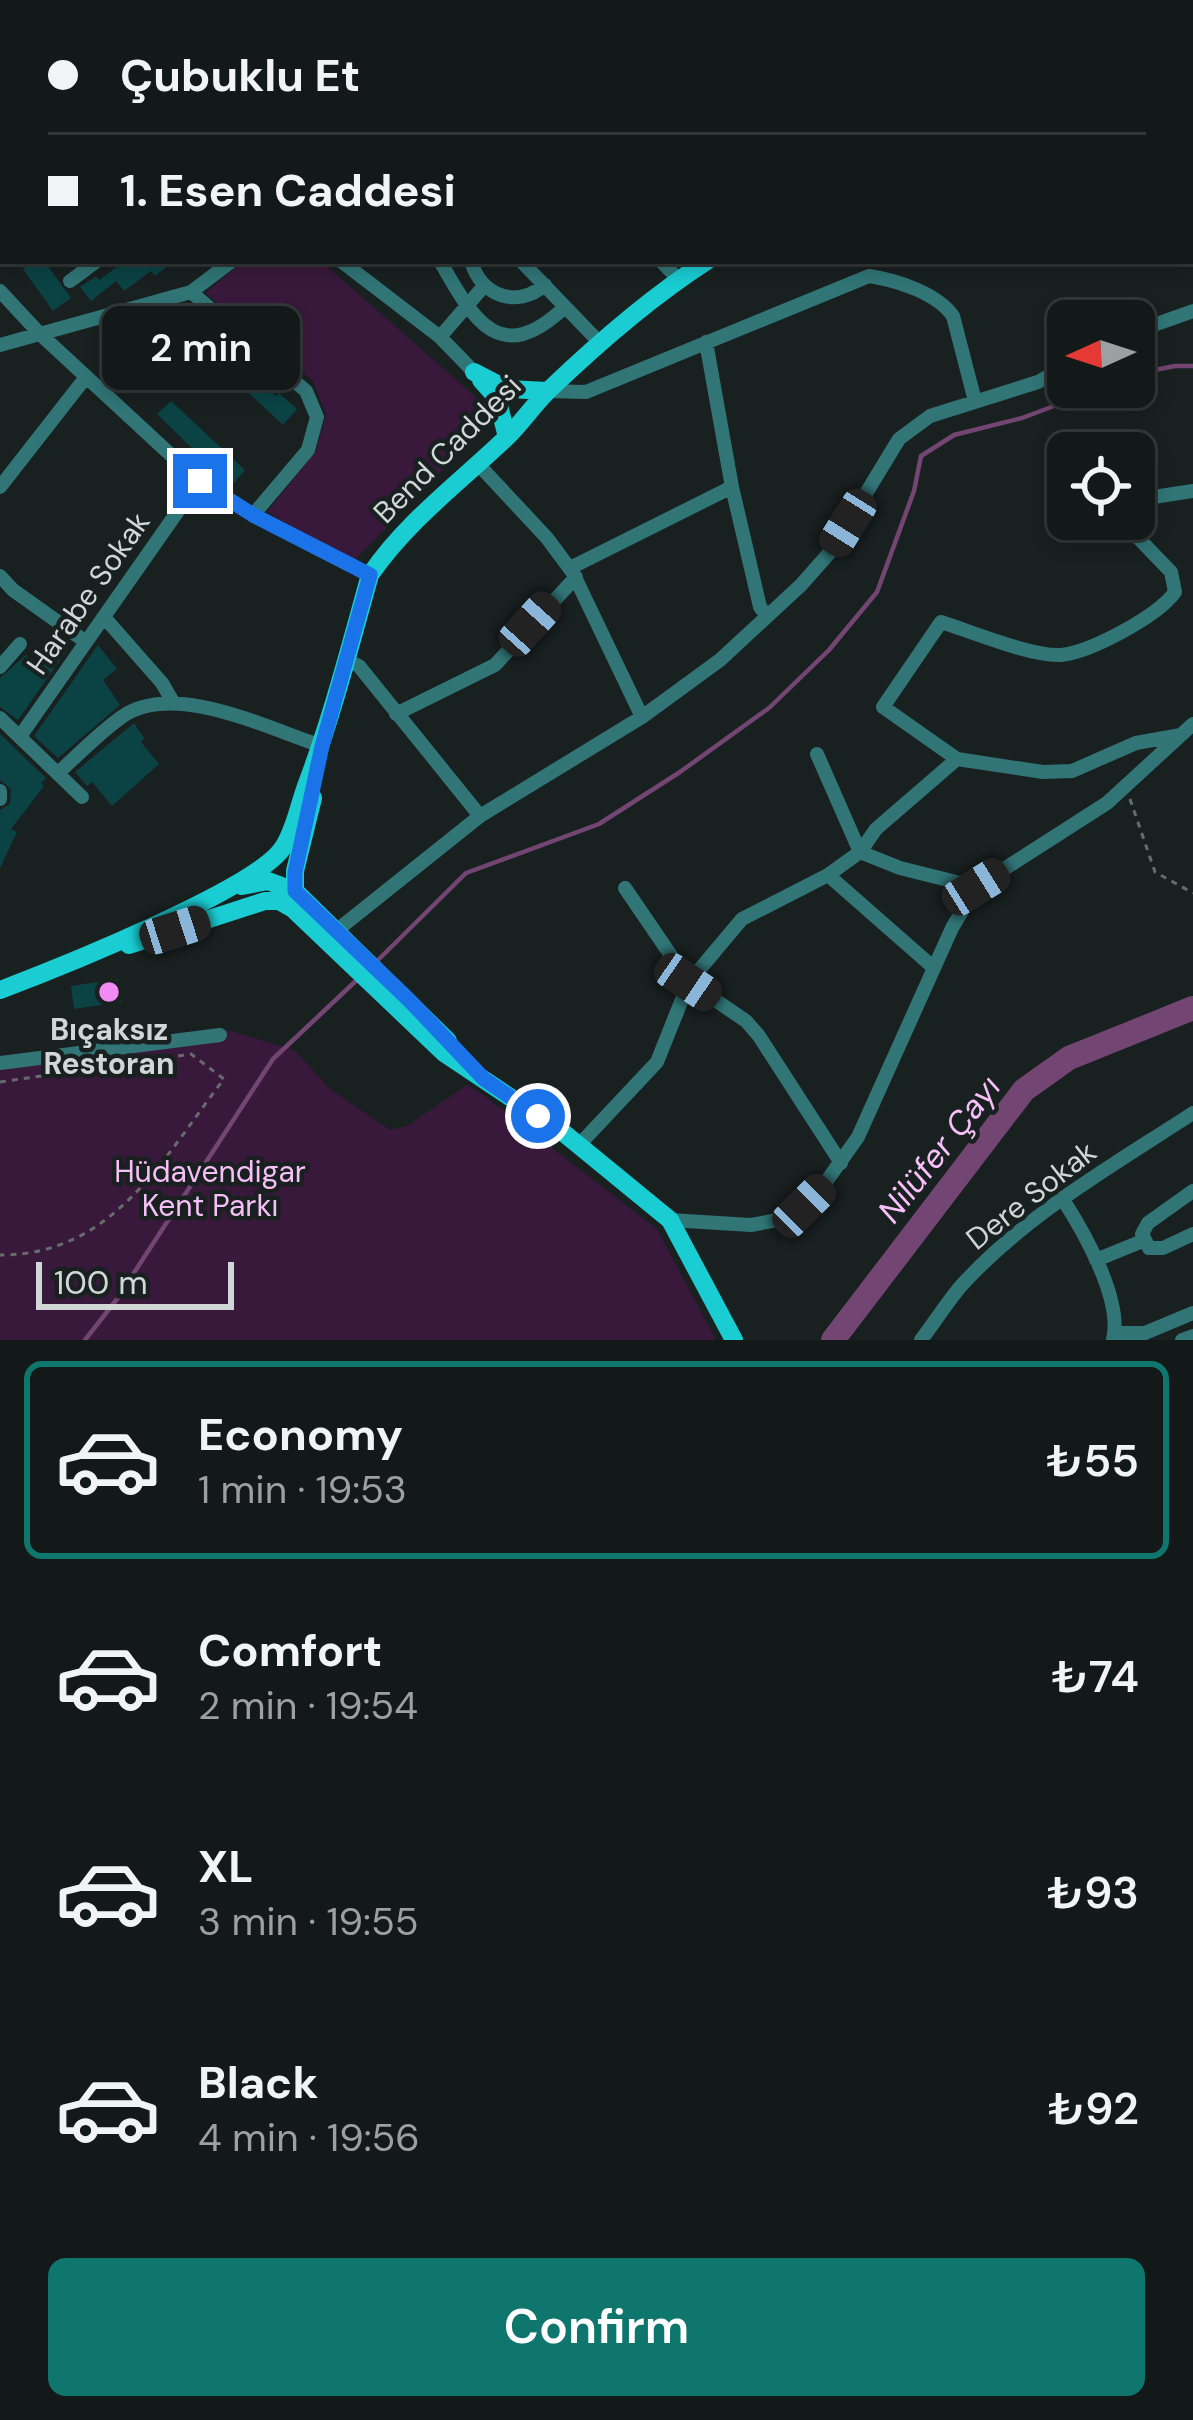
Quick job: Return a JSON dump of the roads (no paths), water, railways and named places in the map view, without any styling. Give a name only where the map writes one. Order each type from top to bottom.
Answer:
[{"type":"main road","name":"Bend Caddesi","points":[[284,846],[322,746],[370,575],[427,507],[508,436],[547,392],[701,264]]},
{"type":"main road","points":[[474,372],[507,389],[547,392]]},
{"type":"main road","points":[[474,372],[497,398],[508,436]]},
{"type":"main road","points":[[0,990],[90,956],[265,901],[279,901],[289,889],[322,746]]},
{"type":"main road","points":[[284,846],[289,889],[350,953],[484,1079],[579,1145],[670,1220],[730,1332]]},
{"type":"main road","points":[[90,956],[226,890],[271,862],[284,846]]},
{"type":"main road","points":[[226,890],[254,882],[289,889],[335,931],[350,953]]},
{"type":"street","points":[[70,280],[93,264]]},
{"type":"street","points":[[0,345],[191,292],[228,264]]},
{"type":"street","points":[[347,264],[440,337],[474,372]]},
{"type":"street","points":[[442,264],[466,307],[497,334],[515,337],[539,330],[566,307]]},
{"type":"street","points":[[473,264],[484,286],[501,297],[516,299],[545,285]]},
{"type":"street","points":[[524,264],[602,344]]},
{"type":"street","points":[[664,264],[678,279]]},
{"type":"street","points":[[547,392],[586,392],[857,280],[877,277],[946,306],[953,316],[975,401]]},
{"type":"street","points":[[440,337],[484,286]]},
{"type":"street","points":[[0,291],[200,481],[253,515],[370,575]]},
{"type":"street","points":[[191,292],[306,391],[317,417],[308,450],[253,515]]},
{"type":"street","points":[[1155,325],[1193,311]]},
{"type":"street","points":[[706,342],[732,487],[760,607],[767,616]]},
{"type":"street","points":[[0,488],[86,376]]},
{"type":"street","points":[[335,931],[480,816],[642,717],[720,660],[831,550],[907,431],[930,416],[1047,377]]},
{"type":"street","points":[[477,463],[573,573],[642,717]]},
{"type":"street","name":"Harabe Sokak","points":[[21,735],[200,481]]},
{"type":"street","points":[[396,714],[495,665],[573,573],[732,487]]},
{"type":"street","points":[[1155,497],[1193,491]]},
{"type":"street","points":[[1140,540],[1171,572],[1175,592],[1162,610],[1060,655],[1014,646],[941,622],[883,707],[957,758],[1042,772],[1072,770],[1136,743],[1187,730]]},
{"type":"street","points":[[0,576],[6,593],[86,642]]},
{"type":"street","points":[[104,617],[173,702]]},
{"type":"street","points":[[0,667],[20,644]]},
{"type":"street","points":[[346,660],[359,666],[480,816]]},
{"type":"street","points":[[58,772],[121,717],[145,706],[173,702],[203,707],[322,746]]},
{"type":"street","points":[[0,718],[82,797]]},
{"type":"street","points":[[670,1220],[751,1226],[783,1219],[804,1206],[858,1137],[976,887],[1107,803],[1187,730]]},
{"type":"street","points":[[817,754],[860,852],[899,868],[976,887]]},
{"type":"street","points":[[579,1145],[657,1062],[688,982],[742,919],[828,875],[860,852],[876,830],[957,758]]},
{"type":"street","points":[[828,875],[934,968]]},
{"type":"street","points":[[625,888],[688,982],[759,1036],[841,1163]]},
{"type":"street","points":[[0,1063],[220,1035]]},
{"type":"street","name":"Dere Sokak","points":[[921,1340],[959,1288],[1001,1247],[1062,1198],[1193,1113]]},
{"type":"street","points":[[1193,1191],[1148,1223],[1142,1234],[1149,1248],[1163,1248],[1193,1234]]},
{"type":"street","points":[[1062,1198],[1096,1260],[1114,1315],[1114,1336],[1145,1333],[1193,1313]]},
{"type":"street","points":[[1096,1260],[1144,1240]]},
{"type":"street","points":[[1182,1340],[1193,1336]]},
{"type":"waterway","points":[[1155,370],[1193,366]]},
{"type":"waterway","points":[[377,961],[466,873],[599,824],[769,708],[829,650],[877,592],[914,491],[921,456],[954,435],[1049,408]]},
{"type":"waterway","points":[[85,1340],[117,1299],[273,1059],[360,977]]},
{"type":"waterway","name":"Nilüfer Çayı","points":[[833,1340],[1024,1090],[1069,1058],[1193,1008]]},
{"type":"place","name":"Bıçaksız Restoran","points":[[109,992]]},
{"type":"park label","name":"Hüdavendigar Kent Parkı","points":[[210,1188]]}]
